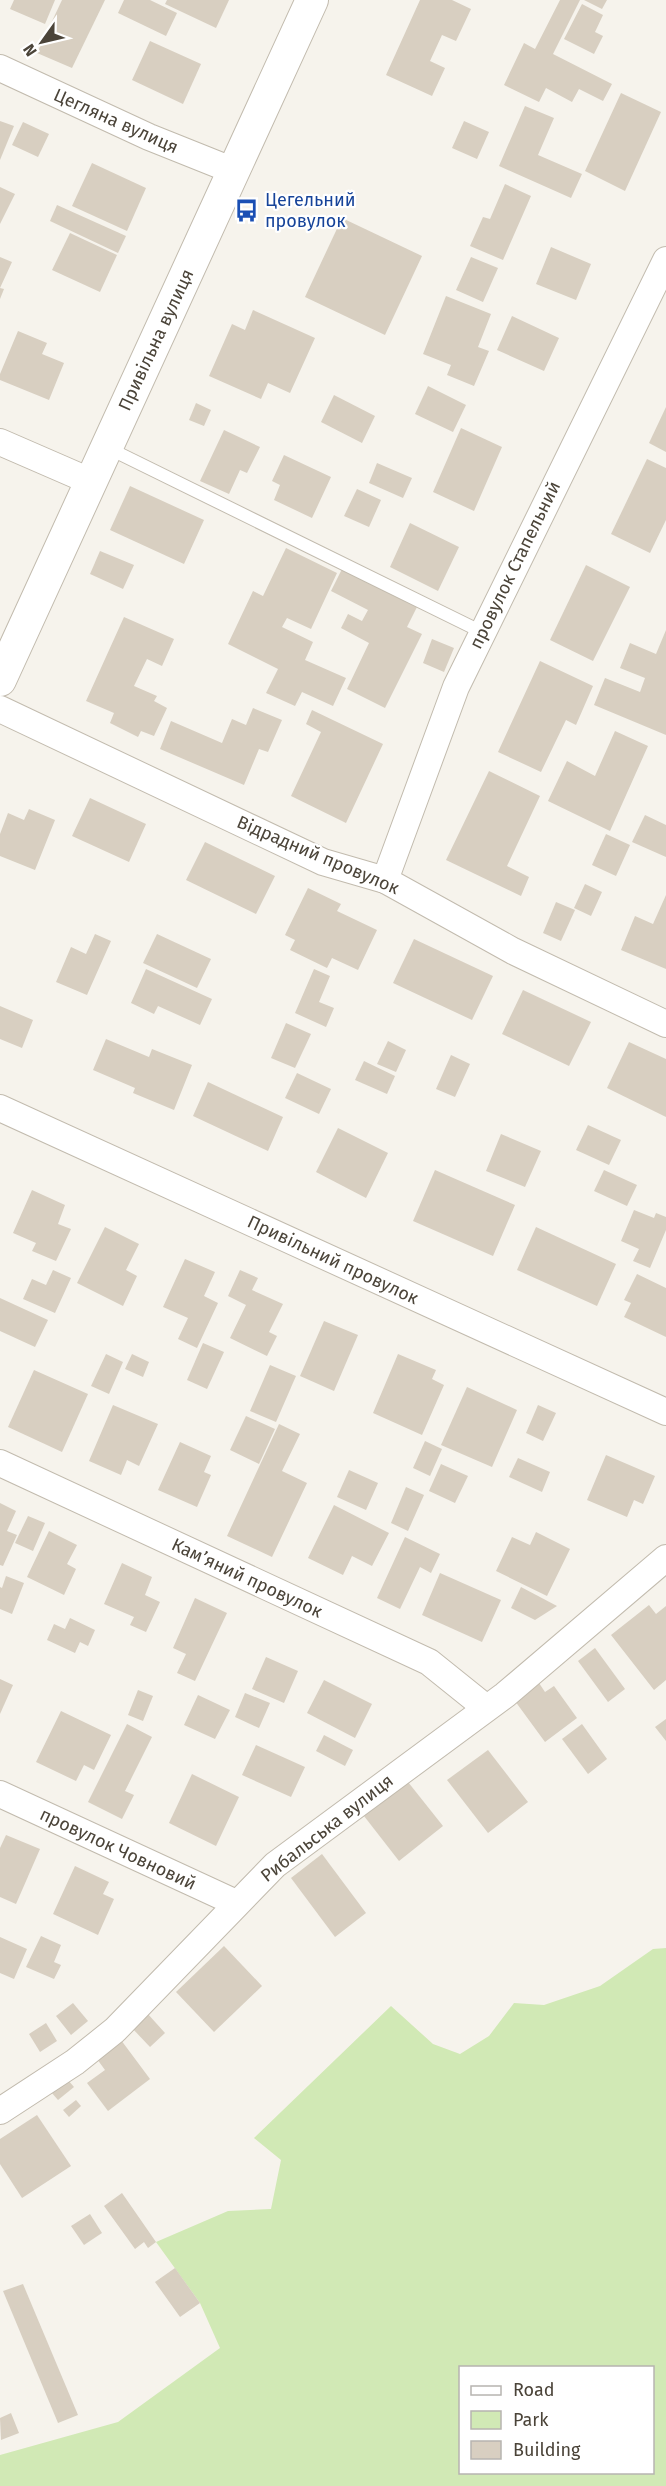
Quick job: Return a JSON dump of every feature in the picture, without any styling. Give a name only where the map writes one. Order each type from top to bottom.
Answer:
[{"type":"street","name":"Привільна вулиця","points":[[0,680],[312,0]]},
{"type":"street","name":"Цегляна вулиця","points":[[0,68],[149,136],[234,171]]},
{"type":"street","name":"провулок Стапельний","points":[[385,880],[456,687],[666,260]]},
{"type":"street","points":[[0,442],[92,482]]},
{"type":"street","name":"Відрадний провулок","points":[[0,709],[323,862],[385,880],[513,951],[666,1024]]},
{"type":"street","name":"Привільний провулок","points":[[0,1108],[666,1412]]},
{"type":"street","name":"Камʼяний провулок","points":[[0,1462],[429,1662],[485,1707]]},
{"type":"street","name":"Рибальська вулиця","points":[[0,2111],[75,2062],[115,2030],[275,1865],[485,1707],[505,1695],[666,1558]]},
{"type":"street","name":"провулок Човновий","points":[[0,1794],[236,1903]]},
{"type":"lane","points":[[107,447],[482,632]]},
{"type":"green space","points":[[666,1948],[666,2486],[0,2486],[0,2455],[118,2422],[220,2348],[200,2303],[156,2242],[228,2211],[271,2209],[281,2160],[254,2138],[391,2006],[433,2044],[460,2054],[489,2036],[514,2003],[544,2005],[600,1986],[653,1949]]},
{"type":"building","points":[[14,0],[55,0],[45,24],[10,9]]},
{"type":"building","points":[[62,0],[105,0],[72,68],[37,53]]},
{"type":"building","points":[[124,0],[150,0],[177,13],[166,36],[118,13]]},
{"type":"building","points":[[167,0],[229,0],[216,28],[165,4]]},
{"type":"building","points":[[420,0],[452,0],[471,9],[456,41],[442,35],[430,61],[445,68],[432,96],[386,75]]},
{"type":"building","points":[[560,0],[580,0],[553,54],[612,84],[603,101],[579,89],[572,102],[546,88],[539,102],[504,85],[524,43],[535,49]]},
{"type":"building","points":[[584,0],[607,0],[602,9]]},
{"type":"building","points":[[582,4],[603,15],[595,32],[603,36],[594,54],[564,39]]},
{"type":"building","points":[[150,41],[201,64],[183,104],[132,80]]},
{"type":"building","points":[[621,93],[661,112],[625,191],[585,171]]},
{"type":"building","points":[[525,106],[554,118],[538,155],[582,174],[571,198],[499,166]]},
{"type":"building","points":[[0,121],[14,126],[0,160]]},
{"type":"building","points":[[464,121],[489,132],[477,159],[452,148]]},
{"type":"building","points":[[23,122],[49,134],[38,157],[12,145]]},
{"type":"building","points":[[92,163],[146,188],[127,231],[72,206]]},
{"type":"building","points":[[505,184],[531,196],[503,260],[470,246],[483,217],[490,219]]},
{"type":"building","points":[[0,187],[15,194],[0,224]]},
{"type":"building","points":[[57,205],[126,236],[118,253],[50,221]]},
{"type":"building","points":[[342,218],[422,256],[385,335],[305,297]]},
{"type":"building","points":[[70,233],[117,255],[100,292],[52,270]]},
{"type":"building","points":[[551,247],[591,264],[576,300],[536,284]]},
{"type":"building","points":[[0,257],[12,262],[0,288]]},
{"type":"building","points":[[471,257],[498,268],[483,302],[456,290]]},
{"type":"building","points":[[446,296],[491,314],[478,347],[489,351],[474,386],[447,375],[451,365],[423,354]]},
{"type":"building","points":[[253,310],[315,338],[290,393],[268,383],[261,399],[209,376],[232,324],[245,330]]},
{"type":"building","points":[[512,316],[559,338],[544,371],[497,350]]},
{"type":"building","points":[[18,331],[47,343],[42,354],[64,363],[49,400],[0,380],[0,374]]},
{"type":"building","points":[[428,386],[466,405],[453,432],[415,414]]},
{"type":"building","points":[[334,395],[375,416],[362,443],[321,422]]},
{"type":"building","points":[[196,403],[211,410],[204,426],[189,420]]},
{"type":"building","points":[[666,407],[666,452],[649,443]]},
{"type":"building","points":[[461,428],[502,447],[474,511],[433,492]]},
{"type":"building","points":[[224,430],[260,447],[247,473],[240,470],[229,494],[200,481]]},
{"type":"building","points":[[284,455],[331,477],[312,518],[274,500],[280,485],[272,481]]},
{"type":"building","points":[[647,459],[666,468],[666,520],[650,553],[611,534]]},
{"type":"building","points":[[377,463],[412,478],[403,498],[369,483]]},
{"type":"building","points":[[130,486],[204,520],[184,564],[110,530]]},
{"type":"building","points":[[357,489],[381,500],[369,527],[344,516]]},
{"type":"building","points":[[410,523],[459,547],[438,591],[390,567]]},
{"type":"building","points":[[286,548],[337,573],[311,629],[287,618],[282,627],[313,642],[305,660],[346,678],[333,706],[302,692],[295,706],[266,693],[278,669],[228,644],[253,591],[263,596]]},
{"type":"building","points":[[100,551],[134,565],[123,589],[90,574]]},
{"type":"building","points":[[586,565],[630,587],[593,661],[550,640]]},
{"type":"building","points":[[342,569],[417,607],[407,627],[422,634],[385,708],[347,689],[369,643],[341,628],[348,614],[362,621],[368,610],[331,591]]},
{"type":"building","points":[[124,617],[174,639],[162,666],[147,659],[134,686],[157,696],[154,701],[167,708],[154,736],[141,731],[138,737],[110,723],[114,713],[86,701]]},
{"type":"building","points":[[666,630],[666,735],[594,705],[605,678],[640,692],[645,678],[620,668],[630,643],[656,654]]},
{"type":"building","points":[[432,639],[454,648],[444,672],[423,663]]},
{"type":"building","points":[[540,661],[593,686],[576,725],[566,720],[541,772],[498,752]]},
{"type":"building","points":[[253,708],[282,720],[268,752],[259,749],[244,785],[160,749],[171,721],[222,743],[232,719],[246,725]]},
{"type":"building","points":[[312,710],[383,744],[346,823],[291,796],[321,732],[306,724]]},
{"type":"building","points":[[615,731],[648,746],[610,831],[548,801],[567,761],[595,776]]},
{"type":"building","points":[[489,771],[540,796],[507,866],[529,877],[521,896],[446,860]]},
{"type":"building","points":[[90,798],[146,824],[129,862],[72,836]]},
{"type":"building","points":[[29,809],[55,820],[35,870],[0,856],[0,834],[8,813],[24,820]]},
{"type":"building","points":[[645,815],[666,825],[666,857],[632,842]]},
{"type":"building","points":[[606,834],[630,845],[616,876],[592,865]]},
{"type":"building","points":[[205,842],[275,876],[256,914],[186,880]]},
{"type":"building","points":[[585,884],[602,892],[591,916],[574,908]]},
{"type":"building","points":[[308,888],[341,904],[337,911],[377,930],[358,970],[332,958],[327,968],[290,950],[295,940],[285,935]]},
{"type":"building","points":[[666,895],[666,969],[621,950],[635,916],[653,924]]},
{"type":"building","points":[[556,902],[575,910],[561,941],[543,933]]},
{"type":"building","points":[[95,934],[111,941],[87,995],[56,982],[71,947],[86,954]]},
{"type":"building","points":[[157,934],[211,959],[197,988],[143,963]]},
{"type":"building","points":[[414,939],[493,976],[472,1020],[393,983]]},
{"type":"building","points":[[146,969],[212,999],[200,1025],[158,1006],[154,1014],[131,1003]]},
{"type":"building","points":[[314,969],[330,976],[319,1002],[334,1008],[326,1027],[295,1013]]},
{"type":"building","points":[[523,990],[591,1022],[569,1066],[502,1034]]},
{"type":"building","points":[[0,1006],[33,1020],[22,1048],[0,1039]]},
{"type":"building","points":[[286,1023],[311,1034],[295,1068],[271,1058]]},
{"type":"building","points":[[106,1039],[149,1057],[152,1049],[192,1065],[174,1110],[133,1093],[135,1088],[93,1070]]},
{"type":"building","points":[[388,1041],[406,1050],[396,1072],[377,1064]]},
{"type":"building","points":[[629,1042],[666,1059],[666,1117],[607,1088]]},
{"type":"building","points":[[451,1055],[470,1064],[455,1097],[436,1089]]},
{"type":"building","points":[[364,1061],[395,1076],[387,1094],[355,1080]]},
{"type":"building","points":[[297,1073],[331,1089],[319,1114],[285,1098]]},
{"type":"building","points":[[208,1082],[283,1117],[268,1151],[193,1116]]},
{"type":"building","points":[[588,1125],[621,1140],[609,1165],[576,1150]]},
{"type":"building","points":[[338,1128],[388,1153],[366,1198],[316,1172]]},
{"type":"building","points":[[501,1134],[541,1151],[525,1187],[486,1171]]},
{"type":"building","points":[[435,1170],[515,1205],[493,1256],[413,1221]]},
{"type":"building","points":[[604,1170],[637,1185],[627,1206],[594,1191]]},
{"type":"building","points":[[32,1190],[65,1205],[58,1224],[71,1229],[56,1261],[32,1251],[36,1243],[13,1233]]},
{"type":"building","points":[[634,1210],[654,1218],[656,1213],[666,1217],[666,1230],[650,1268],[633,1261],[639,1249],[621,1241]]},
{"type":"building","points":[[105,1227],[139,1244],[126,1270],[137,1276],[123,1306],[77,1283]]},
{"type":"building","points":[[536,1227],[616,1264],[597,1306],[517,1270]]},
{"type":"building","points":[[185,1259],[215,1272],[204,1296],[218,1303],[197,1348],[178,1339],[188,1318],[163,1307]]},
{"type":"building","points":[[53,1270],[71,1278],[55,1313],[23,1299],[32,1279],[46,1285]]},
{"type":"building","points":[[240,1270],[258,1278],[252,1290],[283,1304],[269,1332],[277,1336],[267,1356],[230,1338],[246,1305],[228,1296]]},
{"type":"building","points":[[637,1274],[666,1288],[666,1337],[624,1317],[631,1303],[624,1300]]},
{"type":"building","points":[[0,1298],[48,1320],[35,1347],[0,1331]]},
{"type":"building","points":[[324,1321],[358,1335],[334,1391],[300,1376]]},
{"type":"building","points":[[203,1343],[224,1352],[207,1389],[187,1380]]},
{"type":"building","points":[[106,1354],[123,1362],[109,1394],[91,1386]]},
{"type":"building","points":[[132,1354],[149,1362],[143,1377],[125,1369]]},
{"type":"building","points":[[398,1354],[436,1370],[432,1379],[444,1385],[422,1435],[373,1413]]},
{"type":"building","points":[[270,1365],[296,1376],[276,1422],[250,1411]]},
{"type":"building","points":[[34,1370],[88,1394],[62,1452],[8,1427]]},
{"type":"building","points":[[467,1387],[517,1410],[492,1467],[441,1445]]},
{"type":"building","points":[[113,1405],[158,1424],[139,1466],[127,1460],[121,1475],[89,1461]]},
{"type":"building","points":[[538,1405],[556,1413],[543,1441],[526,1433]]},
{"type":"building","points":[[246,1416],[275,1429],[259,1464],[230,1450]]},
{"type":"building","points":[[279,1424],[300,1434],[282,1471],[307,1483],[272,1557],[227,1536]]},
{"type":"building","points":[[425,1441],[442,1449],[430,1476],[413,1468]]},
{"type":"building","points":[[180,1442],[211,1456],[204,1472],[211,1475],[197,1507],[158,1490]]},
{"type":"building","points":[[606,1455],[655,1476],[643,1504],[634,1500],[627,1517],[587,1500]]},
{"type":"building","points":[[518,1458],[550,1472],[542,1492],[509,1477]]},
{"type":"building","points":[[441,1464],[468,1476],[455,1503],[429,1491]]},
{"type":"building","points":[[349,1470],[378,1483],[366,1510],[337,1497]]},
{"type":"building","points":[[406,1487],[424,1495],[408,1531],[391,1523]]},
{"type":"building","points":[[0,1503],[16,1511],[7,1531],[17,1535],[3,1566],[0,1565]]},
{"type":"building","points":[[334,1505],[389,1533],[372,1566],[352,1556],[343,1575],[308,1558]]},
{"type":"building","points":[[28,1516],[45,1523],[33,1551],[15,1543]]},
{"type":"building","points":[[49,1531],[77,1545],[67,1564],[76,1569],[64,1595],[27,1577]]},
{"type":"building","points":[[536,1532],[570,1549],[547,1596],[496,1571],[512,1537],[530,1545]]},
{"type":"building","points":[[405,1537],[440,1554],[431,1573],[420,1567],[400,1609],[377,1598]]},
{"type":"building","points":[[122,1563],[152,1577],[145,1595],[160,1602],[146,1632],[130,1625],[134,1617],[104,1604]]},
{"type":"building","points":[[440,1573],[501,1600],[482,1642],[422,1615]]},
{"type":"building","points":[[6,1576],[24,1583],[12,1614],[0,1609],[0,1587],[2,1588]]},
{"type":"building","points":[[521,1587],[557,1606],[535,1620],[511,1608]]},
{"type":"building","points":[[195,1598],[227,1613],[195,1681],[177,1673],[186,1654],[173,1648]]},
{"type":"building","points":[[649,1605],[656,1614],[666,1606],[666,1680],[654,1690],[611,1635]]},
{"type":"building","points":[[70,1618],[95,1630],[88,1646],[80,1642],[75,1653],[47,1640],[54,1624],[65,1629]]},
{"type":"building","points":[[595,1648],[625,1689],[608,1702],[578,1661]]},
{"type":"building","points":[[266,1657],[298,1671],[284,1703],[252,1689]]},
{"type":"building","points":[[0,1679],[13,1685],[0,1714]]},
{"type":"building","points":[[324,1680],[372,1704],[355,1738],[307,1713]]},
{"type":"building","points":[[539,1683],[545,1692],[554,1686],[577,1718],[545,1742],[515,1701]]},
{"type":"building","points":[[138,1690],[153,1696],[143,1721],[128,1715]]},
{"type":"building","points":[[245,1693],[270,1703],[259,1728],[235,1717]]},
{"type":"building","points":[[198,1695],[230,1710],[215,1739],[184,1725]]},
{"type":"building","points":[[61,1711],[111,1735],[94,1770],[84,1765],[76,1781],[36,1762]]},
{"type":"building","points":[[666,1719],[666,1741],[655,1727]]},
{"type":"building","points":[[127,1724],[152,1737],[125,1791],[134,1795],[122,1819],[88,1802]]},
{"type":"building","points":[[582,1724],[607,1759],[588,1774],[562,1739]]},
{"type":"building","points":[[324,1735],[353,1750],[345,1766],[316,1751]]},
{"type":"building","points":[[256,1745],[305,1767],[291,1797],[242,1775]]},
{"type":"building","points":[[488,1750],[528,1802],[488,1833],[447,1780]]},
{"type":"building","points":[[192,1774],[239,1797],[216,1846],[169,1823]]},
{"type":"building","points":[[408,1782],[443,1826],[399,1861],[364,1816]]},
{"type":"building","points":[[6,1835],[40,1849],[16,1904],[0,1897],[0,1848]]},
{"type":"building","points":[[322,1854],[366,1913],[335,1937],[291,1878]]},
{"type":"building","points":[[75,1866],[109,1882],[103,1894],[114,1899],[98,1935],[53,1914]]},
{"type":"building","points":[[41,1936],[61,1945],[54,1962],[61,1965],[54,1979],[26,1967]]},
{"type":"building","points":[[0,1937],[27,1949],[14,1979],[0,1973]]},
{"type":"building","points":[[224,1946],[262,1986],[214,2032],[176,1992]]},
{"type":"building","points":[[73,2003],[88,2021],[71,2035],[56,2016]]},
{"type":"building","points":[[147,2013],[165,2033],[150,2047],[132,2028]]},
{"type":"building","points":[[46,2023],[57,2041],[40,2052],[29,2034]]},
{"type":"building","points":[[121,2040],[150,2079],[108,2111],[87,2083],[105,2070],[97,2059]]},
{"type":"building","points":[[68,2080],[74,2087],[58,2100],[51,2092]]},
{"type":"building","points":[[76,2100],[81,2106],[69,2117],[63,2110]]},
{"type":"building","points":[[37,2115],[71,2166],[22,2198],[0,2164],[0,2139]]},
{"type":"building","points":[[122,2193],[156,2242],[148,2248],[144,2242],[135,2249],[104,2206]]},
{"type":"building","points":[[90,2214],[102,2233],[84,2245],[71,2226]]},
{"type":"building","points":[[175,2268],[200,2303],[180,2317],[155,2282]]},
{"type":"building","points":[[23,2284],[78,2415],[58,2423],[3,2291]]},
{"type":"building","points":[[11,2413],[19,2433],[1,2440],[0,2418]]},
{"type":"place","name":"Цегельний провулок","points":[[247,210]]}]
